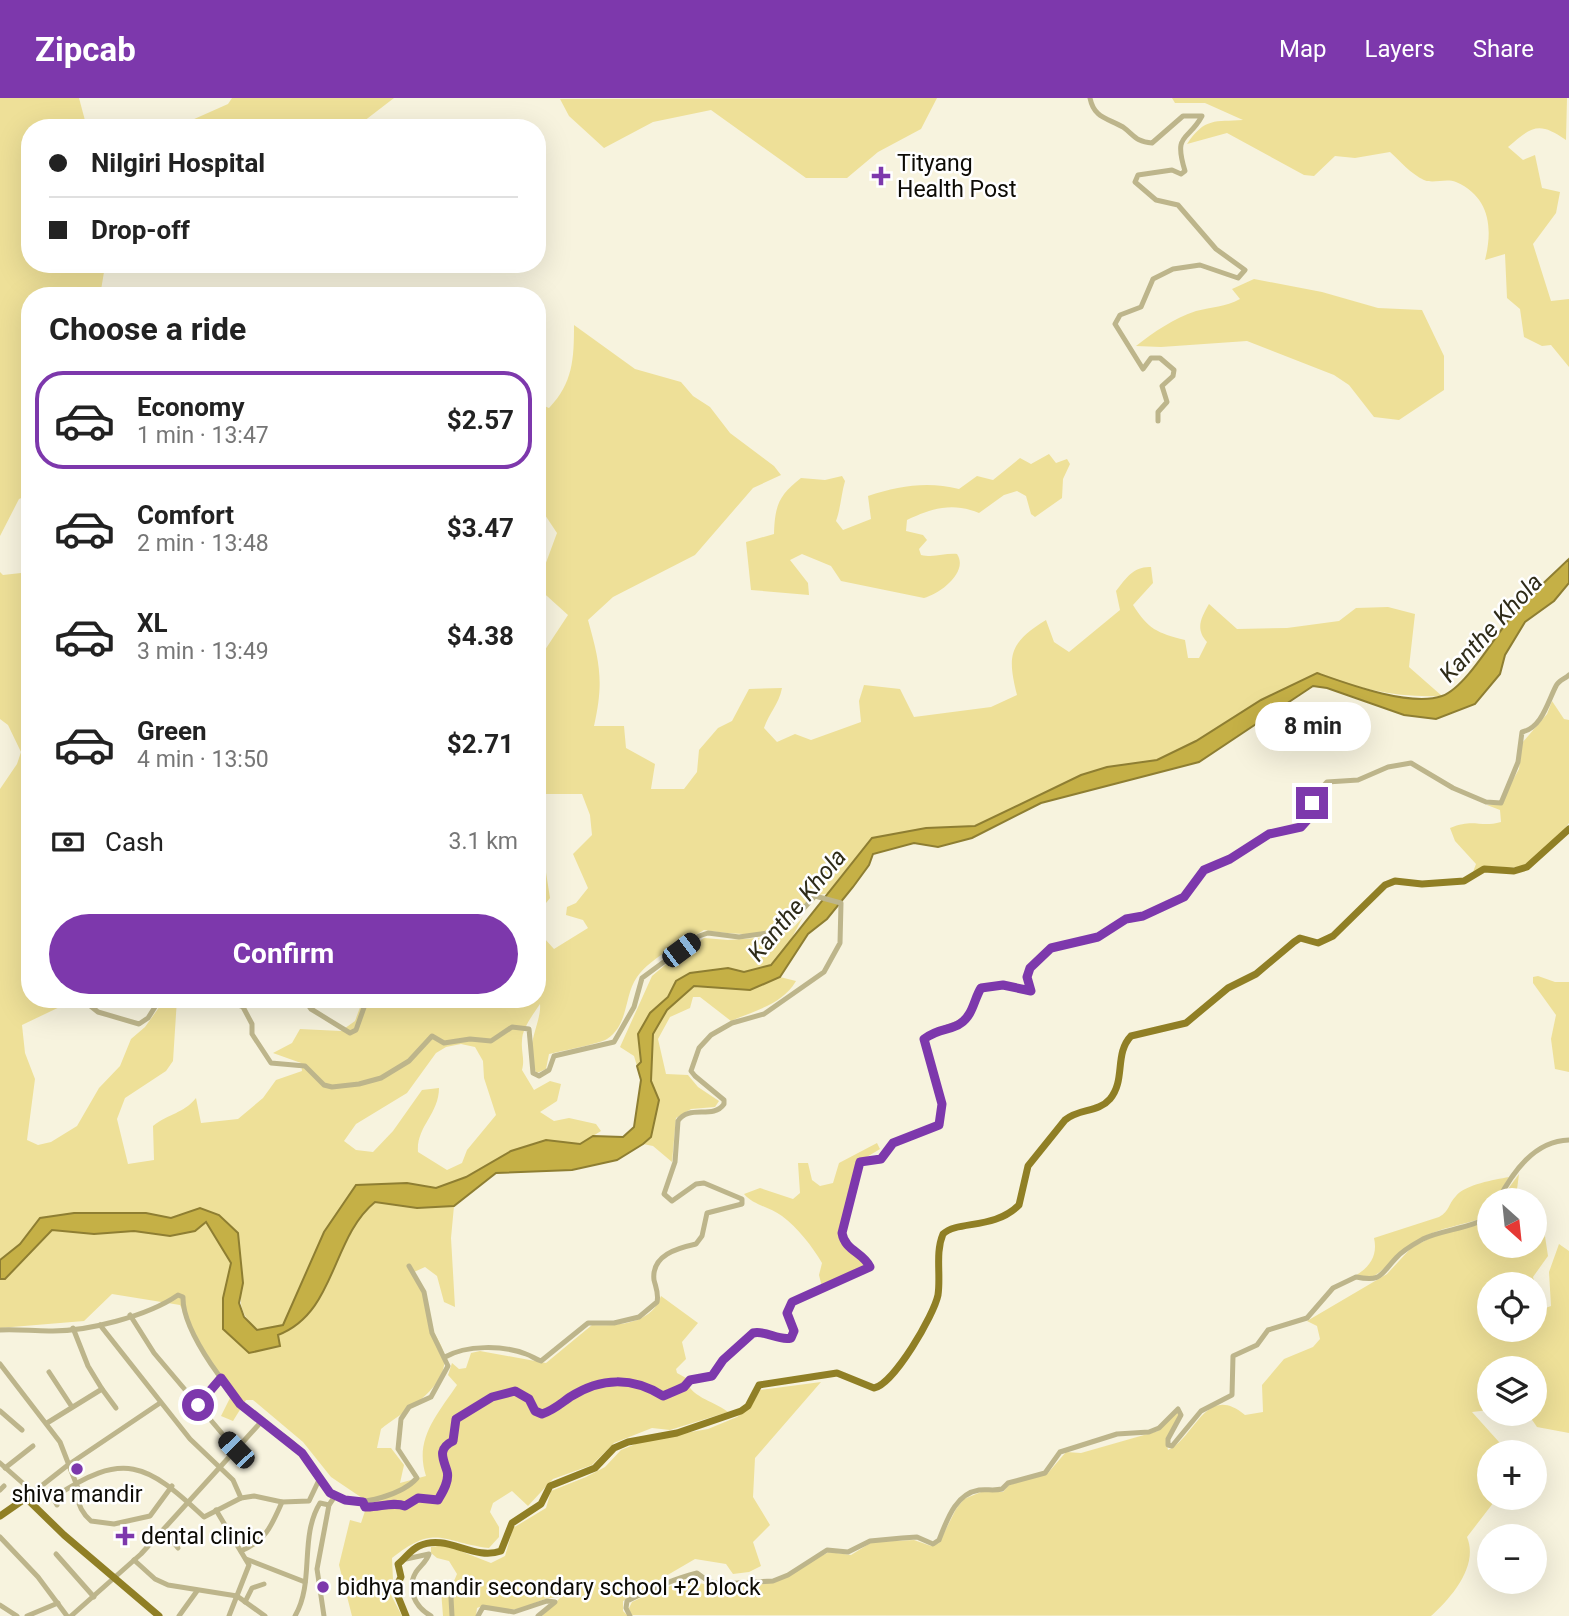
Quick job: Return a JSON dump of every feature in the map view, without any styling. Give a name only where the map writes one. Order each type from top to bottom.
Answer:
[{"type":"main road","points":[[406,1616],[395,1589],[401,1577],[398,1564],[418,1546],[435,1541],[491,1553],[501,1550],[512,1523],[541,1504],[545,1493],[557,1482],[595,1468],[614,1448],[628,1442],[677,1433],[741,1411],[748,1406],[759,1385],[837,1373],[874,1388],[880,1387],[904,1357],[933,1311],[939,1286],[943,1234],[955,1227],[976,1226],[1003,1217],[1019,1205],[1028,1166],[1065,1120],[1072,1114],[1100,1108],[1111,1098],[1121,1076],[1122,1049],[1131,1036],[1186,1023],[1228,988],[1256,974],[1300,938],[1318,943],[1333,936],[1368,905],[1376,890],[1395,881],[1422,884],[1464,881],[1484,869],[1514,871],[1527,867],[1569,829]]},
{"type":"main road","points":[[0,1516],[30,1495],[113,1578],[159,1616]]},
{"type":"street","points":[[1090,98],[1092,108],[1102,118],[1123,127],[1141,142],[1152,143],[1165,135],[1173,123],[1183,116],[1202,117],[1182,139],[1179,154],[1185,171],[1181,174],[1161,171],[1138,176],[1135,182],[1156,200],[1178,205],[1216,248],[1245,270],[1238,278],[1200,265],[1172,269],[1153,279],[1141,307],[1120,315],[1115,324],[1143,369],[1151,358],[1160,358],[1174,370],[1173,376],[1162,386],[1167,402],[1158,412],[1158,421]]},
{"type":"street","points":[[363,1502],[365,1507],[379,1508],[398,1503],[405,1506],[418,1498],[438,1500],[447,1476],[442,1454],[444,1447],[453,1441],[456,1419],[492,1397],[515,1391],[529,1399],[535,1411],[542,1414],[558,1408],[582,1391],[608,1381],[629,1382],[663,1396],[669,1395],[690,1380],[712,1376],[723,1360],[753,1333],[759,1332],[782,1339],[791,1338],[794,1331],[787,1313],[792,1302],[870,1267],[866,1259],[845,1244],[842,1233],[852,1200],[857,1167],[860,1162],[881,1159],[893,1143],[939,1125],[942,1104],[924,1039],[936,1029],[960,1024],[968,1016],[979,990],[1003,985],[1031,991],[1027,977],[1030,968],[1051,948],[1098,937],[1126,919],[1143,916],[1184,897],[1204,870],[1230,859],[1269,834],[1301,827],[1310,817],[1319,792],[1327,782],[1358,780],[1388,766],[1411,763],[1453,788],[1486,802],[1501,803],[1518,762],[1522,732],[1527,731],[1543,715],[1558,682],[1569,675]]},
{"type":"street","points":[[243,1008],[251,1024],[252,1034],[271,1063],[305,1066],[324,1085],[332,1087],[381,1078],[409,1061],[432,1036],[444,1042],[470,1039],[491,1041],[512,1027],[529,1029],[530,1064],[533,1073],[539,1076],[549,1070],[554,1056],[614,1042],[634,1007],[642,978],[699,936],[708,933],[739,937],[783,931],[815,896],[841,903],[840,943],[824,972],[764,1014],[732,1023],[711,1035],[694,1060],[691,1070],[695,1076],[724,1100],[724,1104],[712,1112],[688,1112],[678,1121],[675,1162],[664,1194],[672,1201],[696,1184],[704,1183],[742,1199],[742,1204],[708,1213],[700,1241],[672,1250],[659,1263],[654,1272],[657,1302],[639,1317],[589,1323],[541,1361],[526,1354],[496,1348],[456,1350],[444,1357]]},
{"type":"street","points":[[93,1008],[98,1012],[139,1024],[148,1018],[154,1008]]},
{"type":"street","points":[[310,1008],[349,1033],[356,1030],[364,1008]]},
{"type":"street","points":[[1504,1188],[1535,1150],[1551,1141],[1569,1140]]},
{"type":"street","points":[[631,1616],[626,1608],[627,1601],[652,1588],[697,1573],[708,1581],[720,1584],[731,1581],[773,1581],[788,1575],[827,1550],[848,1552],[870,1541],[902,1538],[917,1538],[933,1544],[939,1540],[949,1516],[963,1497],[981,1490],[1002,1489],[1008,1483],[1045,1473],[1060,1452],[1079,1444],[1117,1434],[1149,1432],[1158,1428],[1178,1409],[1181,1415],[1168,1439],[1168,1445],[1175,1445],[1195,1416],[1232,1395],[1231,1363],[1237,1352],[1257,1345],[1268,1330],[1307,1318],[1333,1288],[1356,1277],[1376,1279],[1387,1271],[1402,1252],[1420,1241],[1444,1230],[1477,1223]]},
{"type":"street","points":[[0,1330],[50,1331],[100,1325],[166,1303],[178,1295],[183,1297],[183,1304],[197,1337],[232,1395],[261,1422],[302,1453],[319,1480],[335,1496],[363,1502],[404,1487],[417,1478],[398,1449],[401,1419],[409,1407],[431,1397],[446,1373],[444,1357],[432,1333],[424,1292],[409,1266]]},
{"type":"street","points":[[130,1315],[154,1353],[236,1450]]},
{"type":"street","points":[[100,1325],[160,1403],[217,1468],[233,1480],[241,1498]]},
{"type":"street","points":[[73,1328],[85,1359],[116,1408]]},
{"type":"street","points":[[0,1364],[60,1442],[76,1482],[82,1511],[91,1521],[105,1525],[131,1522],[149,1516],[172,1486]]},
{"type":"street","points":[[49,1372],[63,1389],[72,1407]]},
{"type":"street","points":[[198,1405],[221,1378]]},
{"type":"street","points":[[47,1423],[102,1389]]},
{"type":"street","points":[[33,1446],[3,1465],[30,1495],[68,1465],[160,1403]]},
{"type":"street","points":[[0,1411],[22,1430]]},
{"type":"street","points":[[217,1468],[261,1422]]},
{"type":"street","points":[[53,1498],[76,1482],[96,1474],[131,1467],[172,1486],[204,1517],[241,1498],[261,1495],[282,1502],[309,1501],[319,1480]]},
{"type":"street","points":[[0,1537],[69,1616],[94,1597],[164,1530],[218,1473],[217,1468]]},
{"type":"street","points":[[40,1488],[46,1494],[50,1492],[57,1505]]},
{"type":"street","points":[[324,1616],[317,1569],[329,1505],[335,1496]]},
{"type":"street","points":[[241,1551],[260,1542],[268,1534],[282,1502]]},
{"type":"street","points":[[295,1616],[305,1582],[308,1542],[320,1503],[329,1505]]},
{"type":"street","points":[[216,1510],[249,1565],[229,1616]]},
{"type":"street","points":[[164,1530],[178,1548]]},
{"type":"street","points":[[403,1560],[429,1553],[416,1572],[412,1590],[418,1606],[431,1616]]},
{"type":"street","points":[[55,1554],[94,1597]]},
{"type":"street","points":[[246,1559],[305,1582]]},
{"type":"street","points":[[134,1560],[155,1579],[197,1591],[237,1596],[265,1616]]},
{"type":"street","points":[[307,1568],[317,1569]]},
{"type":"street","points":[[245,1601],[252,1588],[264,1584]]},
{"type":"street","points":[[452,1616],[451,1598],[458,1585]]},
{"type":"street","points":[[178,1616],[197,1591]]},
{"type":"street","points":[[478,1616],[483,1607],[514,1612],[547,1601],[555,1602],[538,1616]]},
{"type":"street","points":[[27,1616],[58,1603]]},
{"type":"street","points":[[0,1605],[17,1616]]},
{"type":"shaded area","points":[[0,98],[79,98],[85,119],[21,119],[21,273],[104,273],[102,287],[21,287],[21,498],[0,536]]},
{"type":"shaded area","points":[[232,98],[394,98],[367,119],[194,119],[228,104]]},
{"type":"shaded area","points":[[937,98],[921,129],[878,152],[847,178],[806,178],[711,110],[653,122],[604,148],[569,116],[560,99]]},
{"type":"shaded area","points":[[1172,98],[1567,98],[1566,140],[1542,128],[1523,134],[1508,147],[1523,160],[1535,155],[1542,188],[1560,192],[1556,213],[1533,244],[1551,301],[1569,299],[1569,367],[1551,345],[1542,346],[1524,337],[1520,309],[1507,298],[1505,254],[1485,260],[1489,236],[1486,215],[1476,196],[1467,188],[1452,181],[1424,180],[1390,152],[1355,158],[1335,156],[1314,176],[1304,175],[1227,133],[1187,144],[1205,125],[1218,121],[1243,120],[1205,103],[1175,103]]},
{"type":"shaded area","points":[[1254,279],[1322,292],[1378,308],[1422,310],[1444,356],[1444,390],[1399,420],[1374,417],[1349,385],[1334,375],[1247,341],[1161,347],[1136,346],[1180,317],[1240,299],[1232,289]]},
{"type":"shaded area","points":[[574,325],[635,369],[681,382],[693,396],[710,407],[730,433],[774,466],[781,475],[753,488],[695,555],[613,597],[588,620],[600,684],[594,726],[624,726],[626,748],[655,764],[651,789],[684,789],[697,772],[699,750],[718,728],[732,721],[749,689],[782,688],[764,728],[777,742],[795,734],[811,740],[861,722],[859,701],[864,685],[900,689],[914,717],[991,707],[1017,695],[1012,660],[1018,643],[1024,636],[1046,620],[1054,642],[1069,652],[1120,610],[1116,591],[1131,574],[1145,567],[1151,567],[1153,583],[1133,605],[1154,629],[1185,640],[1188,658],[1199,658],[1207,642],[1200,628],[1209,604],[1237,629],[1287,628],[1339,621],[1356,608],[1388,607],[1415,614],[1409,667],[1442,696],[1409,696],[1378,691],[1317,673],[1261,700],[1196,741],[1157,760],[1107,767],[1081,775],[975,826],[926,828],[872,838],[829,893],[810,897],[800,911],[777,928],[750,934],[704,930],[659,956],[637,977],[623,1018],[614,1033],[603,1041],[549,1054],[546,1069],[537,1073],[531,1047],[540,1008],[546,1008],[546,940],[554,949],[588,928],[583,920],[566,915],[567,907],[576,903],[588,888],[573,854],[592,835],[590,815],[582,794],[546,794],[546,648],[568,615],[546,595],[546,563],[557,533],[546,516],[546,407],[549,408],[563,389],[572,360]]},
{"type":"shaded area","points":[[1049,454],[1056,463],[1067,459],[1070,464],[1063,479],[1062,498],[1035,517],[1031,514],[1026,496],[1017,491],[1004,495],[979,513],[951,507],[925,512],[907,520],[906,531],[923,535],[927,540],[919,549],[921,555],[957,554],[960,561],[956,575],[945,587],[931,596],[924,598],[841,581],[831,566],[802,554],[790,560],[808,583],[809,595],[751,590],[746,542],[774,534],[779,502],[787,490],[801,478],[825,480],[842,476],[845,481],[836,521],[843,530],[871,519],[868,496],[913,486],[936,485],[959,489],[977,476],[993,480],[1020,458],[1031,464]]},
{"type":"shaded area","points":[[1569,559],[1569,583],[1554,601],[1525,622],[1505,655],[1500,674],[1475,704],[1436,719],[1404,715],[1327,688],[1313,686],[1199,762],[1041,803],[972,838],[938,847],[914,843],[873,854],[869,865],[853,887],[827,919],[808,934],[780,977],[750,990],[694,986],[667,1010],[653,1034],[651,1081],[659,1100],[651,1137],[643,1144],[617,1160],[572,1170],[496,1173],[454,1206],[417,1208],[375,1202],[349,1235],[323,1293],[311,1310],[297,1324],[278,1335],[280,1346],[249,1353],[223,1329],[223,1298],[231,1263],[206,1222],[195,1231],[170,1236],[134,1231],[94,1234],[52,1230],[5,1279],[0,1279],[0,1260],[20,1244],[40,1218],[74,1213],[146,1213],[171,1218],[200,1208],[219,1215],[238,1233],[243,1283],[239,1303],[244,1317],[257,1330],[283,1325],[324,1232],[356,1185],[407,1183],[436,1188],[466,1177],[511,1151],[546,1140],[580,1144],[593,1136],[623,1137],[634,1127],[641,1080],[637,1066],[641,1062],[638,1034],[650,1013],[668,997],[676,981],[690,973],[728,968],[744,972],[771,965],[872,838],[926,828],[975,826],[1081,775],[1107,767],[1157,760],[1196,741],[1261,700],[1317,673],[1362,688],[1413,699],[1442,696],[1461,682],[1515,612]]},
{"type":"shaded area","points":[[0,572],[3,575],[21,573],[21,752],[8,725],[0,719]]},
{"type":"shaded area","points":[[1552,701],[1564,719],[1569,720],[1569,823],[1545,849],[1523,865],[1485,868],[1473,872],[1476,864],[1455,841],[1450,828],[1465,824],[1501,822],[1500,810],[1487,805],[1499,805],[1519,769],[1522,743],[1547,714]]},
{"type":"shaded area","points":[[21,752],[21,1008],[58,1008],[22,1025],[25,1053],[35,1079],[27,1140],[38,1145],[51,1142],[77,1126],[99,1088],[120,1066],[131,1039],[145,1027],[159,1008],[176,1008],[173,1061],[166,1071],[125,1098],[117,1119],[128,1164],[154,1160],[153,1126],[196,1098],[201,1123],[238,1119],[263,1098],[276,1080],[302,1071],[301,1063],[273,1053],[292,1043],[300,1029],[341,1031],[355,1021],[360,1008],[537,1008],[522,1036],[522,1070],[534,1090],[550,1081],[561,1084],[557,1101],[540,1112],[554,1121],[569,1118],[596,1124],[601,1131],[580,1144],[546,1140],[511,1151],[466,1177],[436,1188],[407,1183],[356,1185],[324,1232],[283,1325],[257,1330],[247,1319],[241,1303],[243,1283],[200,1208],[171,1218],[146,1213],[74,1213],[40,1218],[20,1244],[0,1260],[0,789],[17,764]],"holes":[[[461,1044],[475,1047],[483,1061],[484,1078],[496,1115],[467,1150],[462,1163],[447,1170],[418,1152],[420,1135],[435,1105],[439,1088],[422,1090],[393,1131],[373,1152],[356,1150],[344,1141],[356,1124],[407,1093],[436,1053],[446,1047]]]},
{"type":"shaded area","points":[[546,872],[550,898],[546,903]]},
{"type":"shaded area","points":[[803,917],[788,945],[771,965],[743,972],[728,968],[690,973],[676,981],[668,997],[650,1013],[641,1062],[637,1066],[634,1056],[620,1047],[652,976],[671,960],[704,938],[728,940],[772,937],[792,929]]},
{"type":"shaded area","points":[[780,977],[796,981],[776,1001],[731,1021],[700,997],[693,997],[690,1008],[670,1017],[658,1039],[666,1074],[688,1075],[698,1087],[719,1101],[715,1107],[691,1109],[676,1118],[672,1162],[653,1146],[643,1144],[651,1137],[659,1100],[651,1081],[653,1034],[667,1010],[694,986],[750,990]]},
{"type":"shaded area","points":[[1533,977],[1555,982],[1569,982],[1569,1072],[1555,1069],[1551,1039],[1556,1015],[1533,983]]},
{"type":"shaded area","points":[[877,1143],[880,1149],[857,1163],[840,1235],[842,1243],[866,1262],[864,1266],[822,1287],[819,1275],[822,1263],[794,1226],[744,1194],[760,1188],[793,1199],[800,1193],[798,1163],[808,1163],[812,1180],[820,1186],[833,1183],[839,1163]]},
{"type":"shaded area","points":[[1519,1174],[1517,1188],[1509,1188]]},
{"type":"shaded area","points":[[1509,1177],[1502,1188],[1477,1188],[1477,1220],[1421,1238],[1369,1279],[1355,1276],[1372,1260],[1374,1238],[1439,1217],[1456,1196],[1466,1188]]},
{"type":"shaded area","points":[[375,1202],[417,1208],[454,1206],[451,1238],[455,1307],[444,1302],[437,1276],[425,1267],[414,1272],[420,1284],[430,1324],[443,1350],[444,1366],[440,1378],[423,1398],[381,1429],[377,1448],[391,1448],[404,1465],[400,1483],[426,1476],[423,1463],[425,1439],[435,1417],[457,1385],[448,1375],[452,1363],[459,1369],[466,1368],[471,1353],[480,1351],[546,1363],[592,1325],[623,1324],[642,1318],[657,1305],[661,1296],[698,1323],[682,1342],[686,1359],[676,1369],[677,1373],[686,1378],[696,1394],[728,1412],[670,1430],[652,1428],[614,1443],[592,1465],[553,1479],[528,1506],[512,1491],[493,1503],[490,1512],[499,1527],[499,1537],[489,1548],[439,1538],[429,1538],[407,1547],[392,1558],[393,1580],[390,1593],[402,1616],[352,1616],[339,1565],[350,1520],[361,1523],[368,1502],[331,1477],[303,1442],[253,1400],[246,1400],[233,1421],[221,1416],[230,1398],[205,1357],[180,1305],[112,1294],[84,1321],[0,1328],[0,1279],[5,1278],[52,1230],[94,1234],[134,1231],[170,1236],[206,1222],[231,1263],[223,1298],[249,1353],[280,1346],[278,1335],[297,1324],[311,1310],[323,1293],[349,1235]]},
{"type":"shaded area","points":[[1477,1225],[1477,1258],[1547,1258],[1537,1272],[1477,1272],[1477,1342],[1547,1342],[1547,1307],[1551,1306],[1549,1272],[1559,1244],[1569,1251],[1569,1433],[1536,1426],[1547,1426],[1547,1356],[1477,1356],[1477,1411],[1472,1412],[1477,1418],[1477,1426],[1485,1426],[1497,1440],[1477,1440],[1477,1510],[1488,1510],[1467,1537],[1469,1559],[1461,1581],[1431,1616],[631,1615],[629,1608],[632,1602],[657,1590],[688,1581],[715,1586],[766,1584],[829,1552],[851,1555],[872,1542],[914,1540],[931,1546],[939,1543],[964,1499],[981,1492],[1003,1492],[1009,1485],[1048,1473],[1066,1452],[1081,1453],[1158,1431],[1177,1412],[1179,1415],[1166,1441],[1168,1450],[1211,1408],[1220,1405],[1232,1407],[1245,1415],[1263,1412],[1262,1385],[1284,1359],[1313,1347],[1320,1339],[1317,1326],[1307,1321],[1387,1274],[1411,1248],[1434,1236]]},
{"type":"shaded area","points":[[821,1382],[755,1458],[753,1497],[770,1525],[753,1542],[761,1566],[749,1572],[733,1574],[726,1564],[695,1559],[623,1601],[623,1611],[628,1616],[542,1616],[560,1598],[554,1598],[517,1609],[505,1610],[486,1606],[477,1608],[476,1616],[443,1616],[441,1590],[454,1581],[457,1574],[449,1561],[437,1558],[431,1553],[431,1547],[445,1545],[491,1563],[505,1556],[513,1528],[546,1508],[551,1491],[605,1467],[621,1450],[645,1440],[708,1429],[737,1417],[750,1408],[760,1390]]},
{"type":"place","name":"Tityang Health Post","points":[[881,176]]},
{"type":"place","name":"shiva mandir","points":[[77,1469]]},
{"type":"place","name":"dental clinic","points":[[125,1536]]},
{"type":"place","name":"bidhya mandir secondary school +2 block","points":[[323,1587]]},
{"type":"route","points":[[198,1405],[221,1378],[240,1404],[302,1453],[311,1470],[335,1496],[363,1502],[365,1507],[379,1508],[398,1503],[405,1506],[418,1498],[438,1500],[447,1482],[442,1454],[444,1447],[453,1441],[456,1419],[492,1397],[515,1391],[529,1399],[535,1411],[542,1414],[558,1408],[582,1391],[608,1381],[621,1380],[654,1390],[663,1396],[669,1395],[684,1387],[690,1380],[712,1376],[719,1364],[753,1333],[759,1332],[782,1339],[791,1338],[794,1331],[787,1313],[792,1302],[870,1267],[866,1259],[854,1252],[842,1239],[860,1162],[881,1159],[887,1147],[893,1143],[939,1125],[942,1104],[936,1091],[932,1059],[926,1050],[924,1039],[936,1029],[960,1024],[968,1016],[981,988],[1003,985],[1031,991],[1033,987],[1027,977],[1030,968],[1051,948],[1098,937],[1126,919],[1143,916],[1159,906],[1176,901],[1184,897],[1193,881],[1209,867],[1230,859],[1269,834],[1301,827],[1310,817],[1312,803]]},
{"type":"water label","name":"Kanthe Khola","points":[[1491,628]]},
{"type":"water label","name":"Kanthe Khola","points":[[797,905]]}]
